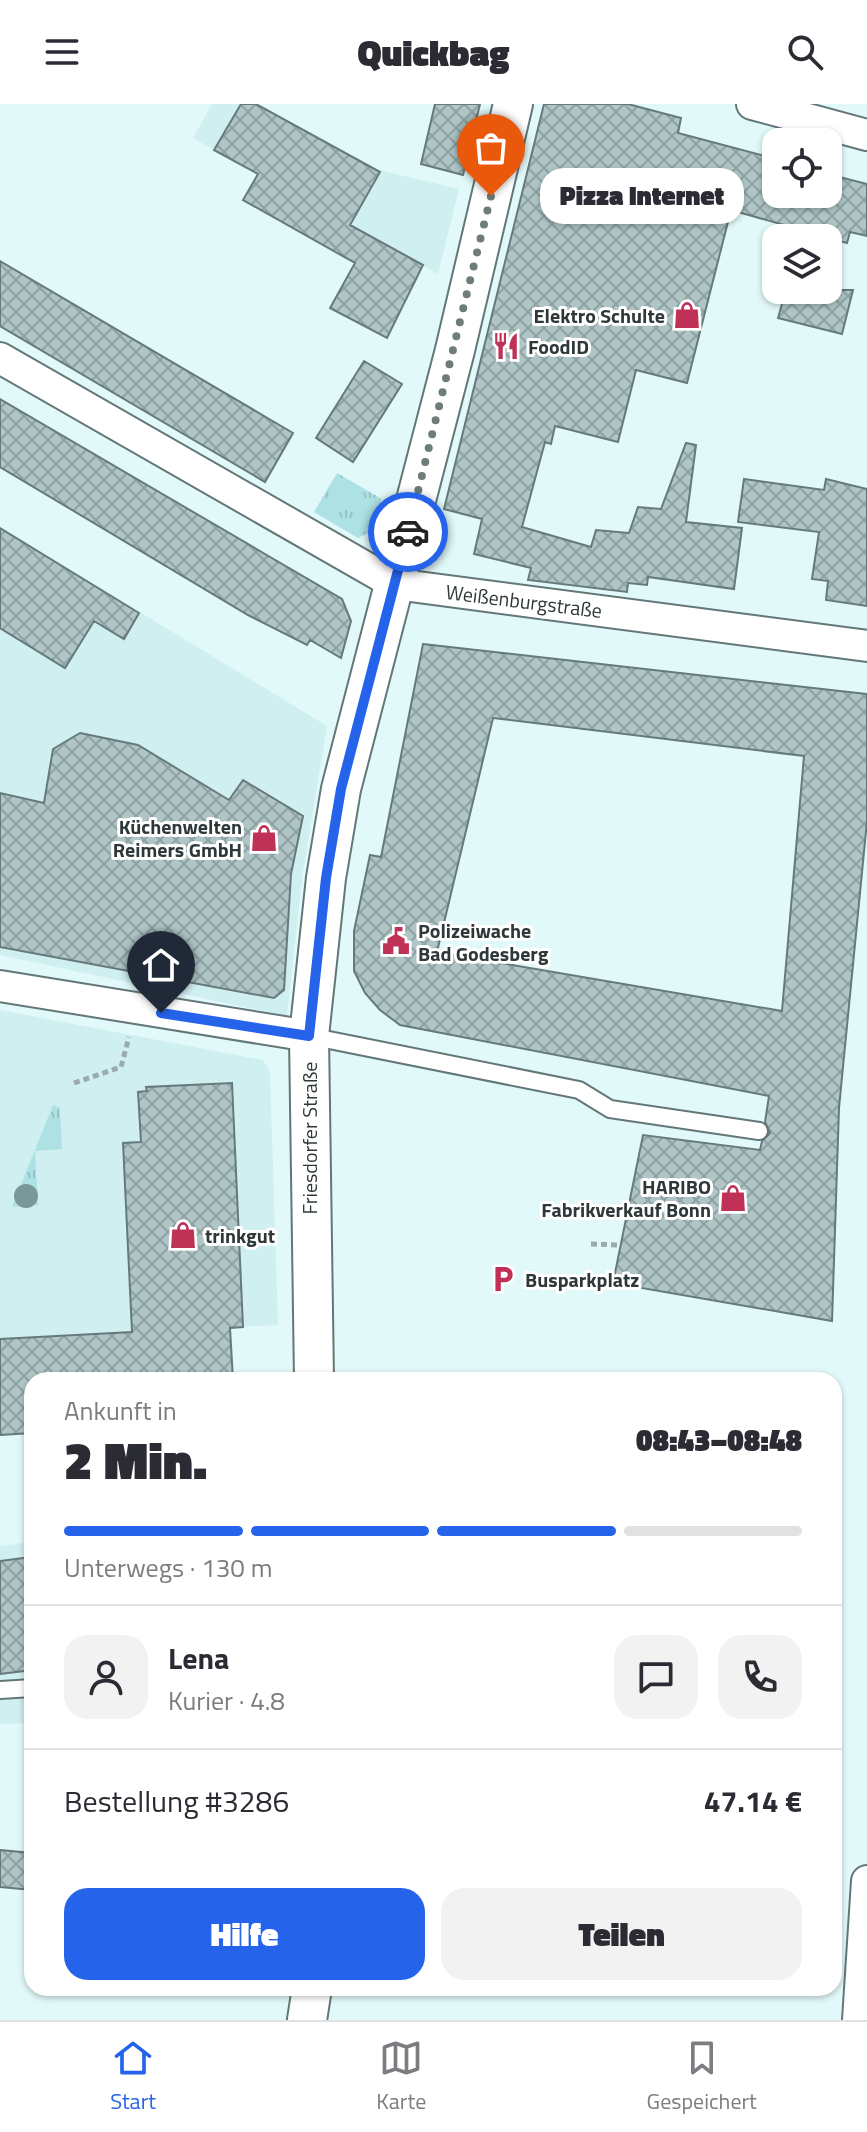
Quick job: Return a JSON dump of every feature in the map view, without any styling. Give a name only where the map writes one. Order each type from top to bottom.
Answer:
[{"type":"street","name":"Friesdorfer Straße","points":[[314,1372],[309,1036],[326,878],[341,789],[395,584],[513,104]]},
{"type":"street","points":[[752,104],[867,135]]},
{"type":"street","name":"Weißenburgstraße","points":[[0,358],[395,584],[867,646]]},
{"type":"street","points":[[0,986],[309,1036]]},
{"type":"street","points":[[858,2020],[867,1881]]},
{"type":"street","points":[[307,2020],[311,1996]]},
{"type":"lane","points":[[309,1036],[579,1090],[610,1109],[759,1131]]},
{"type":"lane","points":[[0,1690],[24,1688]]},
{"type":"path","points":[[74,1083],[121,1067],[137,1009]]},
{"type":"path","points":[[591,1244],[620,1245]]},
{"type":"shaded area","points":[[212,104],[257,104],[374,169],[459,189],[438,274],[193,138]]},
{"type":"shaded area","points":[[0,527],[327,726],[302,878],[287,1016],[0,955]]},
{"type":"shaded area","points":[[0,1010],[263,1060],[270,1072],[278,1325],[0,1339]]},
{"type":"shaded area","points":[[24,1543],[24,1723],[0,1724],[0,1546]]},
{"type":"green space","points":[[337,473],[382,499],[374,530],[358,538],[314,512]]},
{"type":"green space","points":[[53,1105],[60,1108],[62,1149],[35,1151],[38,1205],[12,1207]]},
{"type":"building","points":[[241,104],[256,104],[380,172],[350,225],[423,265],[387,338],[330,308],[355,263],[243,200],[258,174],[214,150]]},
{"type":"building","points":[[435,104],[480,104],[463,175],[421,164]]},
{"type":"building","points":[[544,104],[628,104],[681,118],[678,133],[762,155],[762,208],[842,208],[842,178],[867,184],[867,236],[850,232],[847,243],[842,242],[842,224],[780,224],[731,210],[687,383],[636,370],[618,442],[555,426],[551,444],[545,442],[522,527],[591,547],[596,530],[629,533],[638,507],[661,509],[686,443],[696,445],[686,522],[742,528],[734,589],[648,577],[647,585],[628,583],[627,592],[528,580],[531,568],[474,554],[482,519],[444,509]]},
{"type":"building","points":[[0,261],[293,433],[265,482],[0,326]]},
{"type":"building","points":[[842,290],[853,290],[842,334],[778,318],[782,304],[842,304]]},
{"type":"building","points":[[364,361],[402,384],[353,462],[316,438]]},
{"type":"building","points":[[0,399],[342,599],[351,621],[341,658],[310,640],[307,645],[248,615],[0,467]]},
{"type":"building","points":[[744,479],[824,490],[826,479],[867,489],[867,606],[826,600],[828,581],[812,579],[819,532],[738,522]]},
{"type":"building","points":[[0,528],[139,613],[124,639],[94,621],[65,668],[0,628]]},
{"type":"building","points":[[423,644],[867,694],[867,821],[839,1108],[832,1321],[613,1283],[643,1135],[760,1150],[762,1141],[770,1133],[765,1122],[769,1096],[400,1025],[380,1010],[365,993],[354,971],[354,931],[370,855],[381,857]],"holes":[[[493,718],[804,756],[782,1011],[437,952]]]},
{"type":"building","points":[[80,733],[138,745],[229,800],[243,780],[303,816],[291,874],[284,990],[274,998],[0,947],[0,793],[44,803],[53,749]]},
{"type":"building","name":"trinkgut","points":[[232,1083],[243,1327],[230,1328],[233,1372],[24,1372],[24,1434],[0,1435],[0,1339],[132,1332],[123,1143],[141,1142],[138,1092],[147,1091],[146,1087]]},
{"type":"building","points":[[24,1558],[24,1671],[0,1674],[0,1561]]},
{"type":"building","points":[[0,1850],[24,1852],[24,1889],[0,1887]]},
{"type":"way so far","points":[[408,532],[491,196]]},
{"type":"place","name":"Pizza Internet","points":[[491,196]]},
{"type":"place","name":"Elektro Schulte","points":[[687,315]]},
{"type":"place","name":"FoodID","points":[[506,346]]},
{"type":"place","name":"Küchenwelten Reimers GmbH","points":[[264,838]]},
{"type":"place","name":"Polizeiwache Bad Godesberg","points":[[396,941]]},
{"type":"place","name":"HARIBO Fabrikverkauf Bonn","points":[[733,1198]]},
{"type":"place","name":"trinkgut","points":[[183,1235]]},
{"type":"place","name":"Busparkplatz","points":[[503,1279]]},
{"type":"route","points":[[161,1013],[309,1036],[326,878],[341,789],[408,532]]}]
